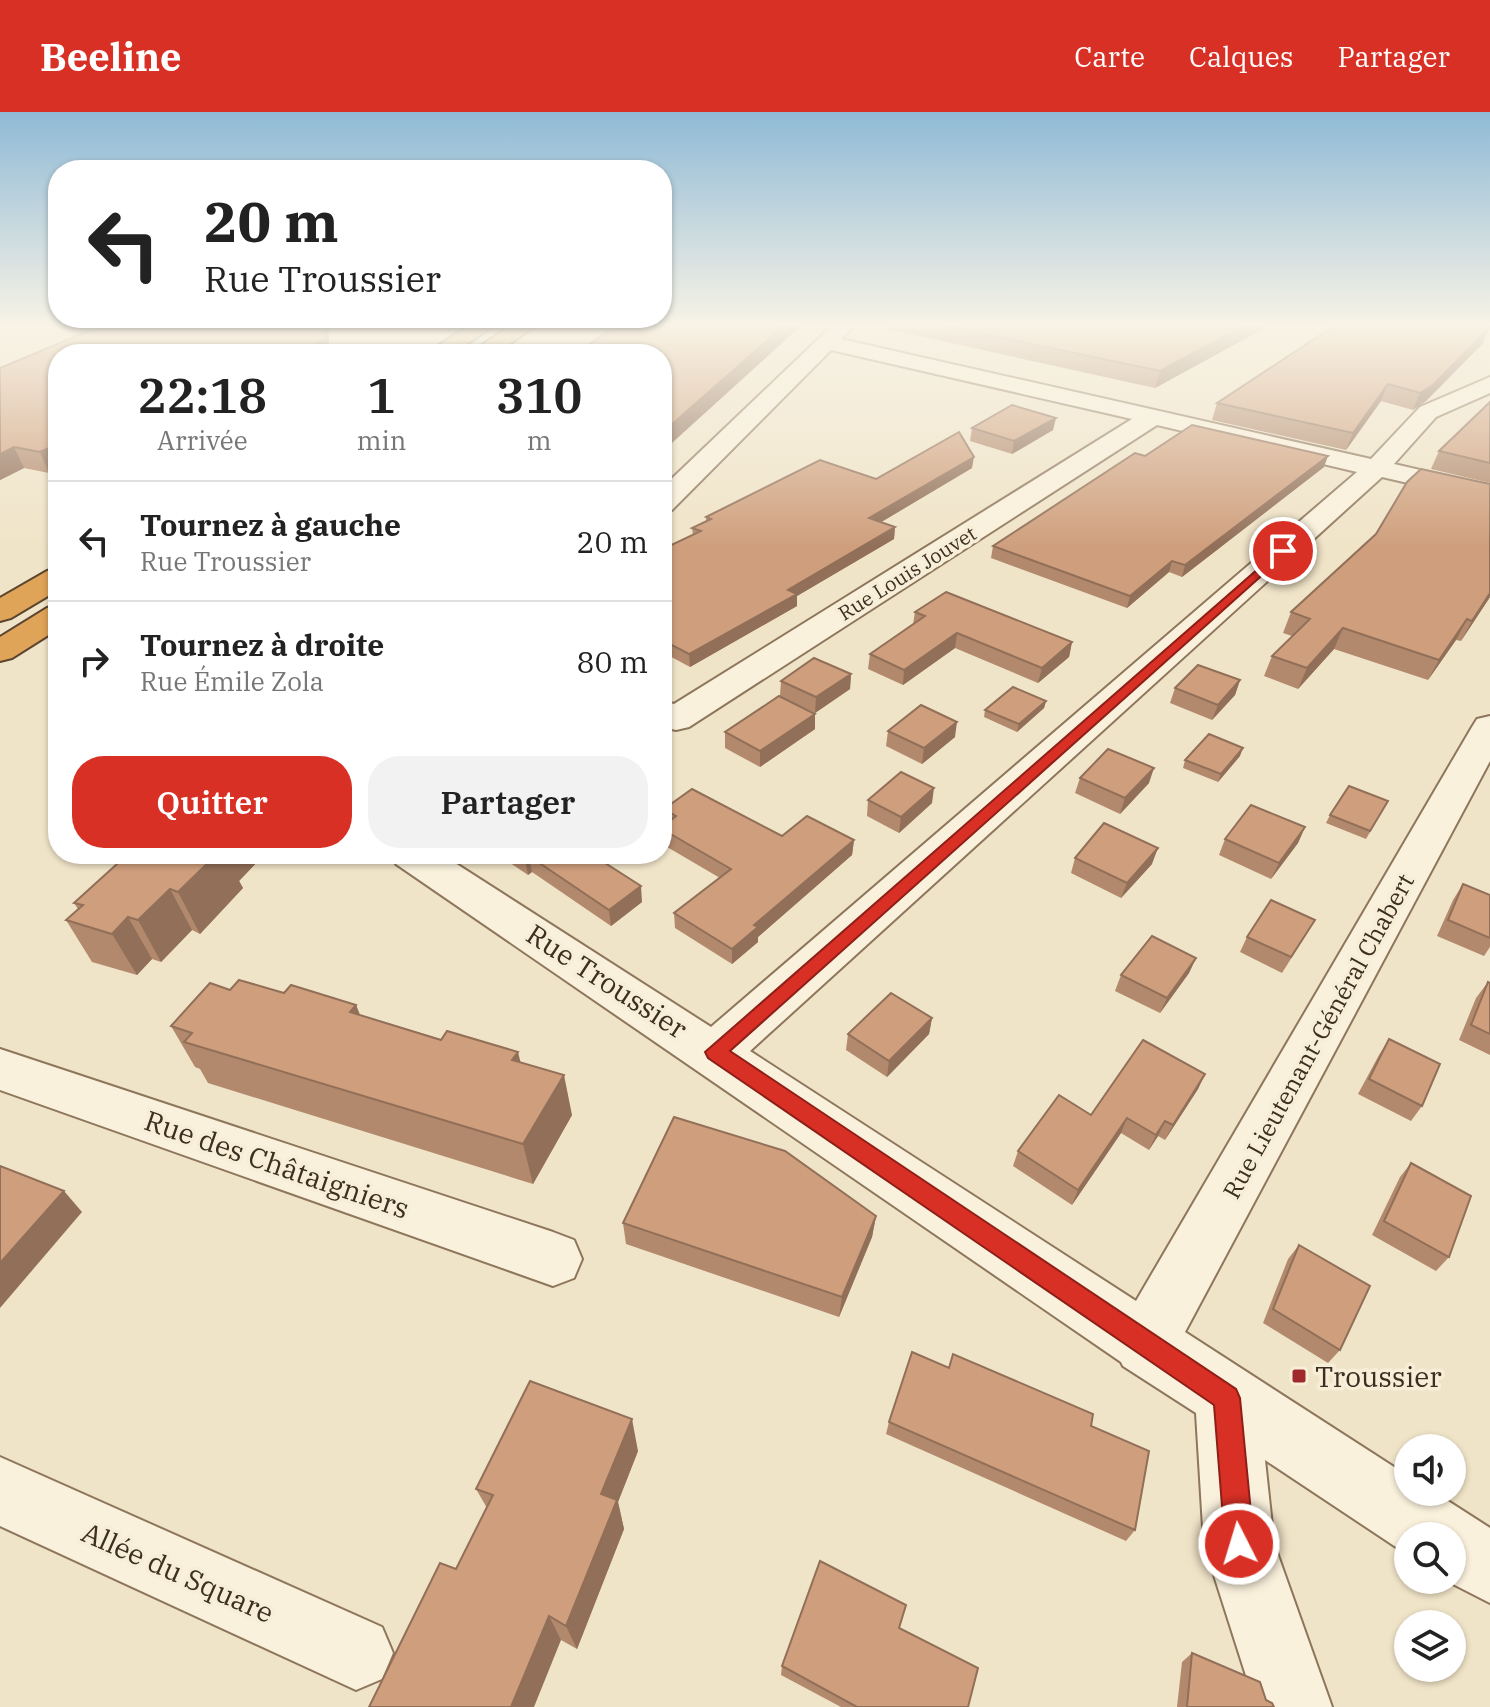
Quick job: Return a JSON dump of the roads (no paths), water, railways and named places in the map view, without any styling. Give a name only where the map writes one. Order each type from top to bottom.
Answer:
[{"type":"highway","points":[[0,611],[48,583]]},
{"type":"highway","points":[[0,651],[48,621]]},
{"type":"street","points":[[672,494],[767,398]]},
{"type":"street","points":[[1067,398],[1490,494]]},
{"type":"street","points":[[716,1052],[1376,469],[1428,412],[1458,398]]},
{"type":"street","name":"Rue Louis Jouvet","points":[[672,717],[676,719],[1151,418]]},
{"type":"street","name":"Rue Lieutenant-Général Chabert","points":[[1145,1345],[1490,727]]},
{"type":"street","name":"Rue Troussier","points":[[426,864],[716,1052],[1145,1345],[1418,1522]]},
{"type":"street","name":"Rue des Châtaigniers","points":[[0,1069],[553,1259]]},
{"type":"street","points":[[1227,1398],[1239,1544],[1294,1707]]},
{"type":"street","name":"Allée du Square","points":[[0,1491],[356,1653]]},
{"type":"street","points":[[1466,1553],[1490,1568]]},
{"type":"place","name":"Troussier","points":[[1299,1376]]}]
